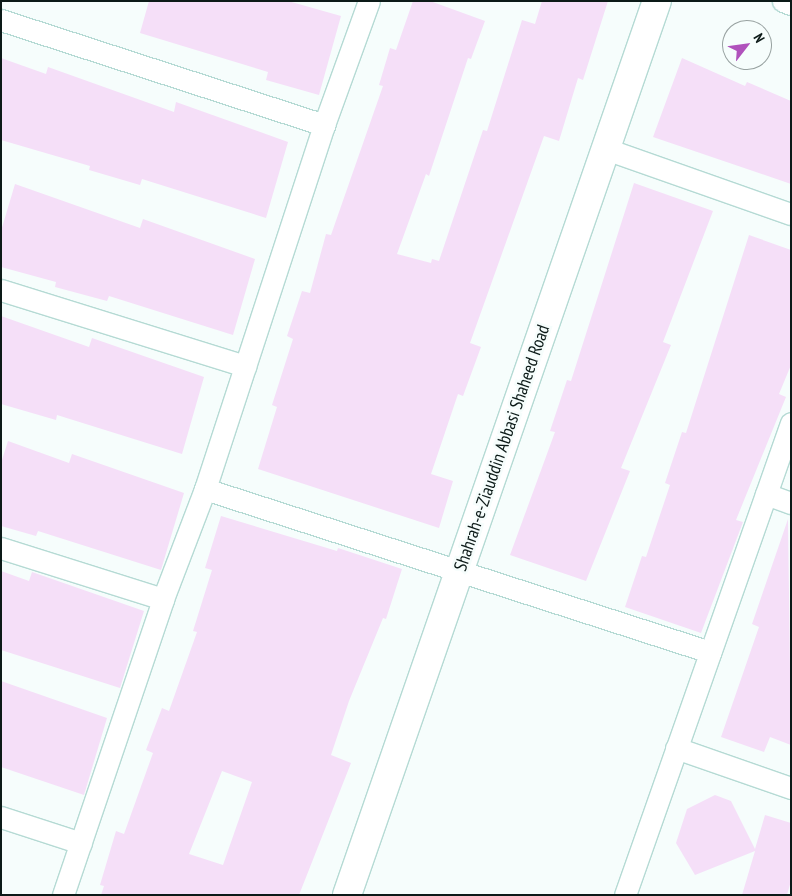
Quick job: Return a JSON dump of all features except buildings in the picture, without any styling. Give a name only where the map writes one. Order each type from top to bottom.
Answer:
[{"type":"street","points":[[63,895],[163,598],[205,489],[324,125],[369,1]]},
{"type":"street","name":"Shahrah-e-Ziauddin Abbasi Shaheed Road","points":[[347,895],[657,1]]},
{"type":"street","points":[[783,1],[791,4]]},
{"type":"street","points":[[1,20],[324,125]]},
{"type":"street","points":[[606,149],[791,214]]},
{"type":"street","points":[[1,290],[245,366]]},
{"type":"street","points":[[625,895],[791,423]]},
{"type":"street","points":[[205,489],[460,569],[710,652]]},
{"type":"street","points":[[766,494],[791,503]]},
{"type":"street","points":[[1,548],[163,598]]},
{"type":"street","points":[[676,748],[791,788]]},
{"type":"street","points":[[1,817],[81,843]]}]
